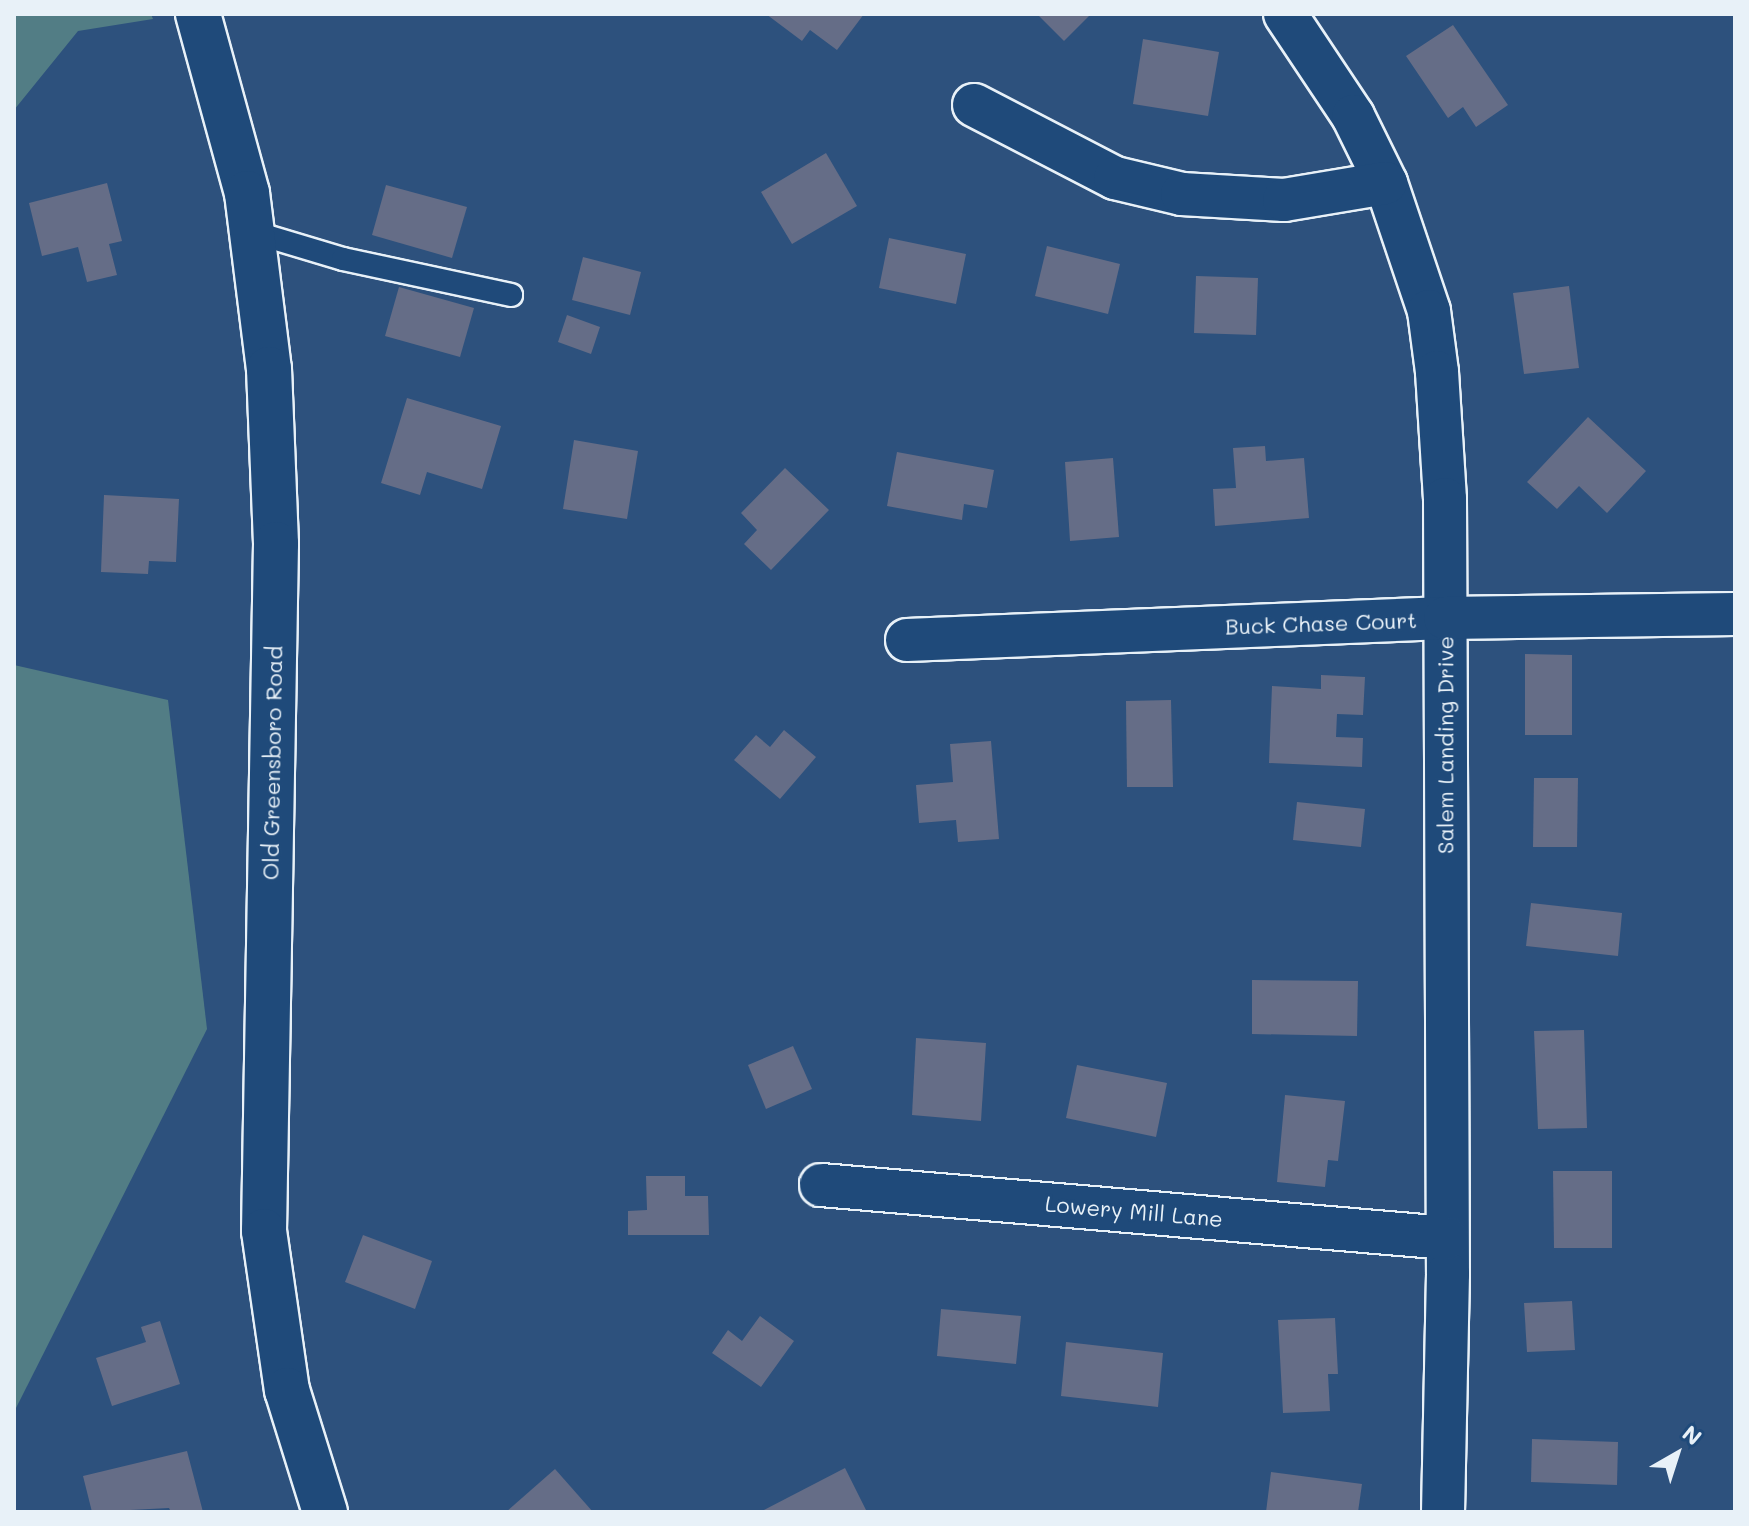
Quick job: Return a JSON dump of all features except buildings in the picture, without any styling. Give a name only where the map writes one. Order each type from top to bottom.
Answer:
[{"type":"main road","name":"Old Greensboro Road","points":[[198,14],[229,117],[253,232],[269,369],[276,544],[264,1231],[287,1390],[325,1512]]},
{"type":"street","name":"Salem Landing Drive","points":[[1285,14],[1353,116],[1386,183],[1410,245],[1433,342],[1445,499],[1447,1238],[1443,1512]]},
{"type":"street","points":[[974,105],[1115,178],[1182,194],[1284,200],[1386,183]]},
{"type":"street","name":"Buck Chase Court","points":[[907,640],[1445,618],[1735,614]]},
{"type":"street","name":"Lowery Mill Lane","points":[[821,1185],[1447,1238]]},
{"type":"lane","points":[[253,232],[343,259],[511,295]]},
{"type":"green space","points":[[14,14],[151,14],[153,19],[78,31],[14,110]]},
{"type":"green space","points":[[14,665],[168,700],[207,1029],[14,1412]]}]
